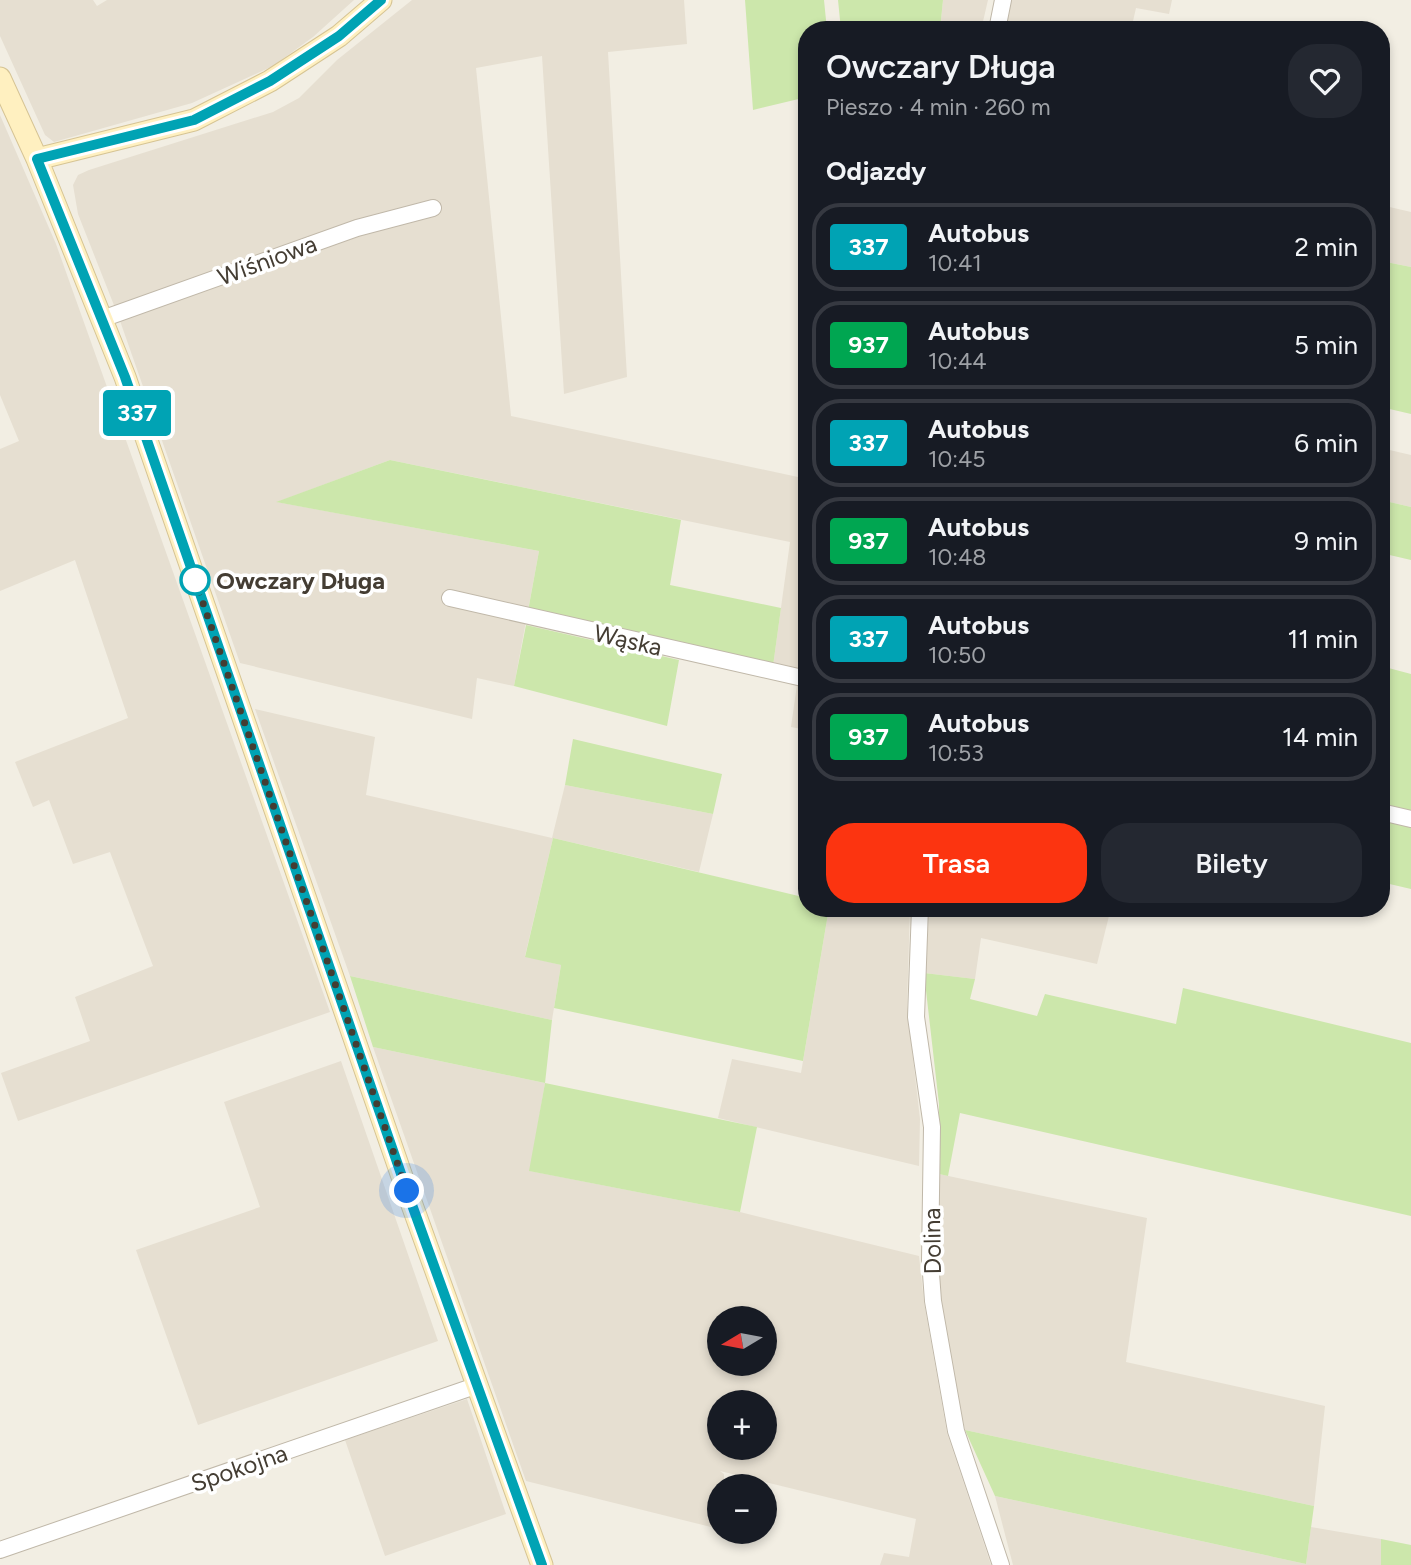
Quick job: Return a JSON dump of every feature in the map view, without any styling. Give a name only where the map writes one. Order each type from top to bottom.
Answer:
[{"type":"street","points":[[37,159],[194,120],[270,81],[339,36],[381,0]]},
{"type":"street","points":[[999,21],[1003,0]]},
{"type":"street","points":[[0,78],[37,159],[102,319],[256,750],[407,1191],[542,1565]]},
{"type":"street","name":"Wiśniowa","points":[[102,319],[357,228],[433,208]]},
{"type":"street","name":"Wąska","points":[[450,598],[798,677]]},
{"type":"street","points":[[1390,814],[1411,818]]},
{"type":"street","name":"Dolina","points":[[920,917],[916,1017],[932,1127],[930,1260],[933,1301],[956,1431],[1001,1565]]},
{"type":"street","name":"Spokojna","points":[[0,1550],[478,1385]]},
{"type":"shaded area","points":[[0,0],[93,0],[97,6],[107,0],[354,0],[313,37],[273,66],[192,103],[54,142],[45,135],[0,36]]},
{"type":"shaded area","points":[[412,0],[684,0],[687,44],[608,52],[627,377],[564,394],[542,56],[476,68],[511,416],[798,477],[798,671],[773,666],[790,542],[390,460],[277,502],[539,551],[514,686],[477,678],[472,719],[240,663],[119,318],[78,214],[73,185],[78,175],[89,170],[273,112],[299,98],[337,60]]},
{"type":"shaded area","points":[[943,0],[988,0],[983,21],[941,21]]},
{"type":"shaded area","points":[[1011,0],[1172,0],[1169,14],[1136,8],[1133,21],[1008,21]]},
{"type":"shaded area","points":[[0,115],[56,244],[330,1012],[18,1121],[1,1073],[90,1041],[75,997],[153,966],[110,852],[73,864],[49,800],[33,807],[15,762],[128,718],[75,560],[0,591],[0,449],[19,441],[0,395]]},
{"type":"shaded area","points":[[1390,207],[1411,212],[1411,267],[1390,263]]},
{"type":"shaded area","points":[[1390,450],[1411,455],[1411,507],[1390,502]]},
{"type":"shaded area","points":[[798,678],[798,728],[791,727]]},
{"type":"shaded area","points":[[255,709],[375,737],[366,795],[552,838],[565,785],[713,814],[699,872],[553,838],[525,956],[561,965],[552,1020],[350,976]]},
{"type":"shaded area","points":[[827,917],[910,917],[907,1006],[920,1119],[919,1166],[718,1118],[732,1059],[801,1073]]},
{"type":"shaded area","points":[[929,917],[1109,917],[1097,964],[981,938],[975,979],[924,973]]},
{"type":"shaded area","points":[[373,1047],[545,1083],[530,1171],[740,1212],[919,1256],[924,1302],[947,1433],[991,1565],[880,1565],[884,1553],[909,1557],[916,1519],[777,1485],[777,1474],[732,1474],[720,1471],[724,1474],[707,1474],[707,1526],[526,1481]]},
{"type":"shaded area","points":[[341,1061],[438,1341],[198,1425],[136,1250],[260,1207],[224,1102]]},
{"type":"shaded area","points":[[939,1174],[1147,1218],[1126,1362],[1325,1406],[1314,1506],[965,1430],[941,1319],[935,1256]]},
{"type":"shaded area","points":[[467,1399],[506,1514],[385,1556],[345,1440]]},
{"type":"shaded area","points":[[995,1496],[1306,1564],[1311,1527],[1381,1539],[1381,1565],[1013,1565]]},
{"type":"green space","points":[[745,0],[824,0],[826,21],[798,21],[798,99],[753,110]]},
{"type":"green space","points":[[838,0],[943,0],[941,21],[840,21]]},
{"type":"green space","points":[[1390,263],[1411,267],[1411,414],[1390,409]]},
{"type":"green space","points":[[390,460],[681,520],[670,585],[781,608],[773,666],[528,611],[539,551],[276,502]]},
{"type":"green space","points":[[1390,502],[1411,507],[1411,560],[1390,555]]},
{"type":"green space","points":[[526,625],[679,660],[667,726],[514,686]]},
{"type":"green space","points":[[1390,668],[1411,674],[1411,889],[1390,884]]},
{"type":"green space","points":[[573,739],[722,774],[713,814],[565,785]]},
{"type":"green space","points":[[553,838],[798,896],[798,917],[827,917],[803,1061],[554,1008],[561,965],[525,957]]},
{"type":"green space","points":[[924,973],[975,979],[970,999],[1037,1016],[1045,994],[1176,1024],[1183,988],[1411,1043],[1411,1216],[960,1113],[948,1176],[939,1174],[939,1104]]},
{"type":"green space","points":[[350,976],[552,1020],[545,1083],[373,1047]]},
{"type":"green space","points":[[545,1083],[757,1127],[740,1212],[529,1171]]},
{"type":"green space","points":[[965,1430],[1314,1506],[1306,1564],[995,1496]]},
{"type":"green space","points":[[1381,1539],[1411,1545],[1411,1565],[1381,1565]]},
{"type":"bus line","name":"337","points":[[381,0],[339,36],[270,81],[194,120],[37,159],[125,377],[407,1191],[542,1565]]},
{"type":"place","name":"Owczary Długa","points":[[195,580]]},
{"type":"route","points":[[195,580],[194,578],[279,816],[407,1191]]}]
